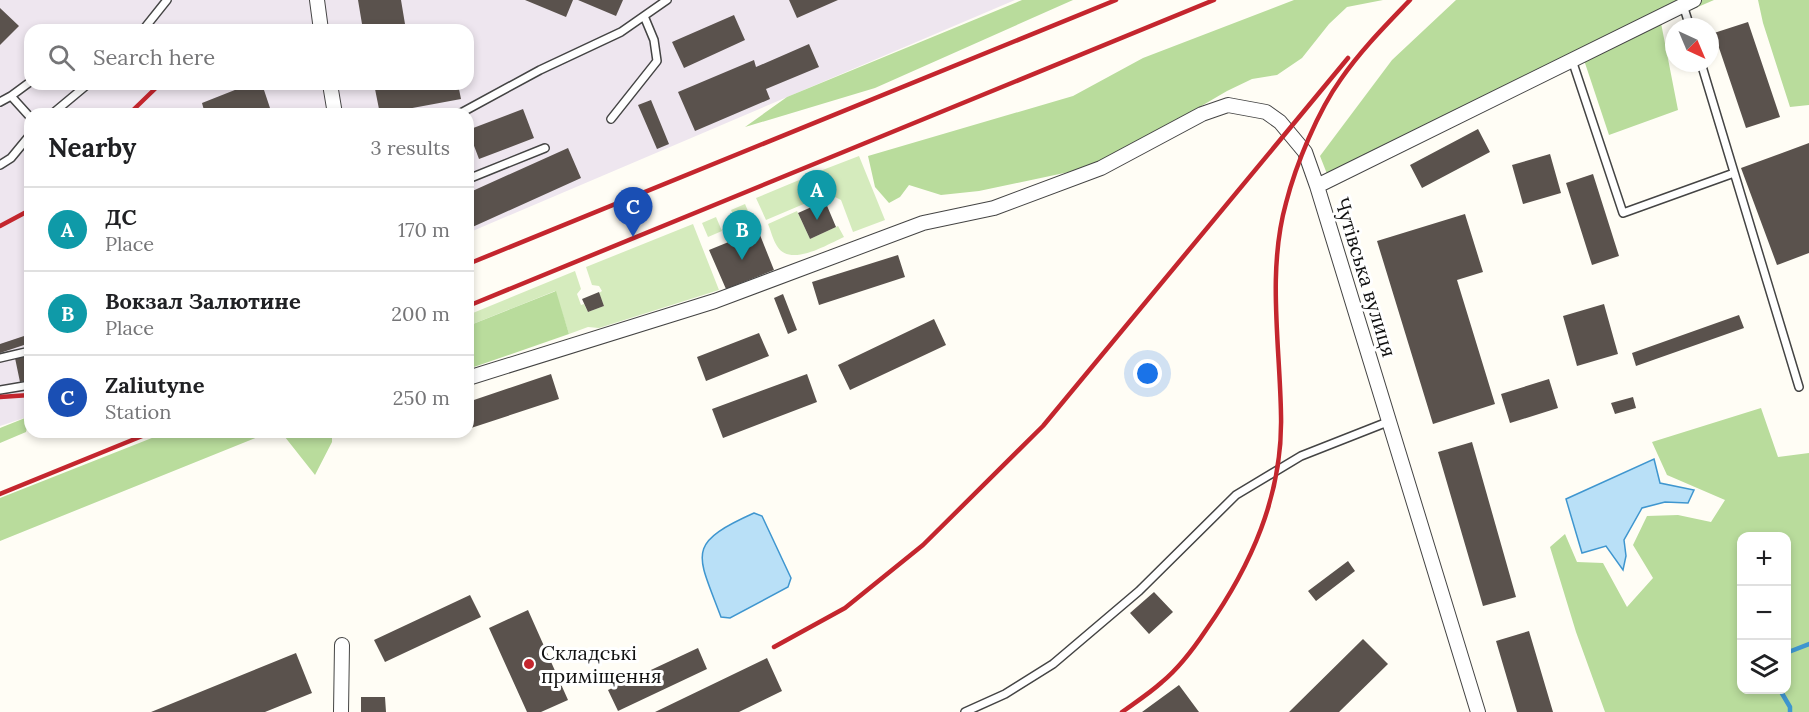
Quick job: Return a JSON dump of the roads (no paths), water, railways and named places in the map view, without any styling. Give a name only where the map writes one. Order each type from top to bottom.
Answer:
[{"type":"street","points":[[316,0],[320,24]]},
{"type":"street","name":"Чутівська вулиця","points":[[1478,712],[1317,186],[1689,3]]},
{"type":"street","points":[[331,90],[334,108]]},
{"type":"street","points":[[474,376],[715,301],[922,223],[994,208],[1101,168],[1202,114],[1227,105],[1266,112],[1280,122],[1305,152],[1317,186]]},
{"type":"street","points":[[341,712],[342,645]]},
{"type":"lane","points":[[148,24],[166,0]]},
{"type":"lane","points":[[470,108],[540,70],[621,32],[667,0]]},
{"type":"lane","points":[[1689,3],[1690,18]]},
{"type":"lane","points":[[611,119],[657,61],[654,40],[644,16]]},
{"type":"lane","points":[[1572,60],[1623,213],[1734,173]]},
{"type":"lane","points":[[1704,72],[1799,387]]},
{"type":"lane","points":[[0,102],[24,87]]},
{"type":"lane","points":[[59,108],[81,90]]},
{"type":"lane","points":[[12,96],[24,110]]},
{"type":"lane","points":[[0,165],[11,158],[24,142]]},
{"type":"lane","points":[[474,177],[545,148]]},
{"type":"lane","points":[[0,358],[24,352]]},
{"type":"lane","points":[[0,390],[24,386]]},
{"type":"lane","points":[[965,712],[1005,694],[1053,664],[1138,591],[1236,495],[1301,456],[1389,421]]},
{"type":"water","points":[[1654,459],[1660,483],[1694,490],[1688,503],[1665,502],[1642,508],[1624,540],[1626,556],[1623,570],[1606,546],[1582,553],[1566,499]]},
{"type":"water","points":[[754,513],[762,516],[791,578],[788,587],[730,618],[721,617],[706,578],[703,553],[707,543],[716,533]]},
{"type":"waterway","points":[[1791,651],[1809,644]]},
{"type":"waterway","points":[[1782,694],[1790,707],[1790,712]]},
{"type":"railway","points":[[474,262],[1116,0]]},
{"type":"railway","points":[[474,304],[1214,0]]},
{"type":"railway","points":[[1122,712],[1148,694],[1191,651],[1237,581],[1261,528],[1270,501],[1280,445],[1276,282],[1280,229],[1286,203],[1309,138],[1332,92],[1365,48],[1410,0]]},
{"type":"railway","points":[[774,647],[845,608],[923,545],[1043,426],[1348,58]]},
{"type":"railway","points":[[135,108],[154,90]]},
{"type":"railway","points":[[0,226],[24,213]]},
{"type":"railway","points":[[0,397],[24,395]]},
{"type":"railway","points":[[0,494],[137,438]]},
{"type":"place","name":"ДС","points":[[817,220]]},
{"type":"place","name":"Zaliutyne","points":[[633,237]]},
{"type":"place","name":"Вокзал Залютине","points":[[742,260]]},
{"type":"place","name":"Складські приміщення","points":[[529,664]]}]
